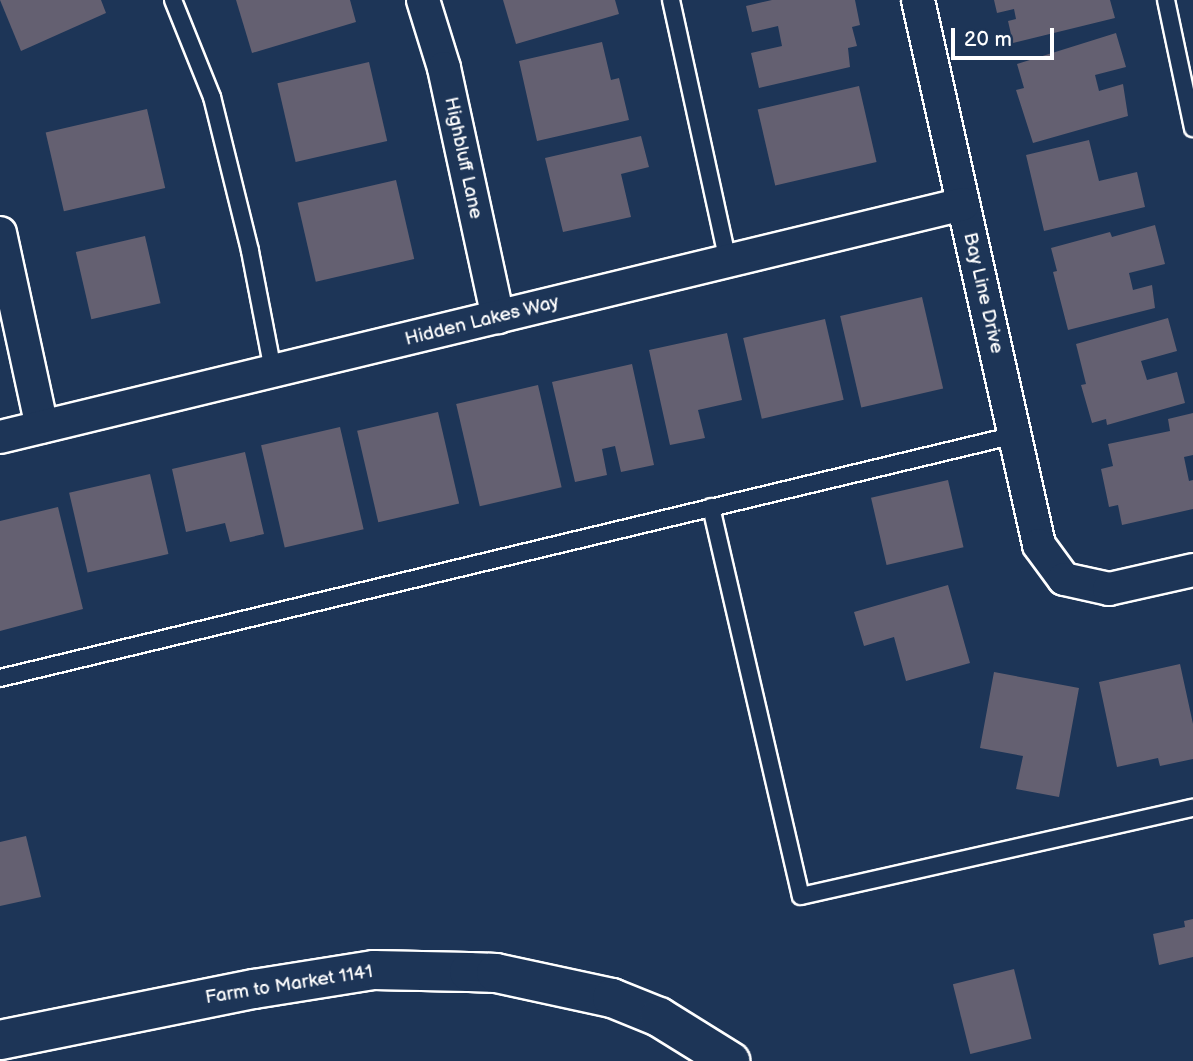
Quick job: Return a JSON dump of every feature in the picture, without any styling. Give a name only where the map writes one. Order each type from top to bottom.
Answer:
[{"type":"street","name":"Highbluff Lane","points":[[423,0],[444,68],[498,317]]},
{"type":"street","name":"Bay Line Drive","points":[[918,0],[1039,545],[1064,579],[1109,589],[1193,570]]},
{"type":"street","name":"Hidden Lakes Way","points":[[0,437],[963,204]]},
{"type":"street","points":[[0,233],[42,427]]},
{"type":"street","name":"Farm to Market 1141","points":[[0,1040],[254,989],[374,970],[469,972],[496,973],[612,998],[659,1017],[730,1061]]},
{"type":"lane","points":[[173,0],[212,97],[250,251],[272,371]]},
{"type":"lane","points":[[671,0],[728,261]]},
{"type":"lane","points":[[1166,0],[1193,128]]},
{"type":"lane","points":[[0,678],[1015,435]]},
{"type":"lane","points":[[711,507],[801,895],[1193,808]]},
{"type":"building","points":[[0,0],[101,0],[106,13],[21,51]]},
{"type":"building","points":[[236,0],[350,0],[356,22],[252,53]]},
{"type":"building","points":[[503,0],[615,0],[619,14],[516,44]]},
{"type":"building","points":[[772,0],[855,0],[860,25],[852,27],[857,46],[848,48],[850,67],[759,88],[751,53],[782,46],[778,26],[752,32],[746,6]]},
{"type":"building","points":[[994,0],[1110,0],[1115,18],[1013,43],[1008,21],[1016,19],[1014,9],[997,13]]},
{"type":"building","points":[[1116,33],[1126,67],[1095,75],[1099,91],[1123,84],[1128,116],[1033,143],[1016,90],[1024,88],[1017,64]]},
{"type":"building","points":[[602,42],[611,80],[619,78],[629,120],[537,141],[519,61]]},
{"type":"building","points":[[369,62],[387,141],[296,162],[277,83]]},
{"type":"building","points":[[859,86],[877,162],[775,185],[758,109]]},
{"type":"building","points":[[147,109],[165,188],[64,211],[46,132]]},
{"type":"building","points":[[641,136],[649,167],[621,174],[631,217],[563,232],[545,158]]},
{"type":"building","points":[[1089,140],[1099,181],[1137,172],[1145,207],[1044,231],[1026,155]]},
{"type":"building","points":[[396,180],[414,259],[316,282],[298,203]]},
{"type":"building","points":[[1155,225],[1165,264],[1129,273],[1133,290],[1152,285],[1155,308],[1068,330],[1053,272],[1057,271],[1051,248],[1110,232],[1112,237]]},
{"type":"building","points":[[145,236],[161,303],[91,319],[76,252]]},
{"type":"building","points":[[922,297],[943,389],[861,407],[840,316]]},
{"type":"building","points":[[1168,318],[1177,351],[1141,361],[1147,380],[1177,372],[1185,403],[1107,425],[1106,419],[1092,423],[1081,385],[1086,384],[1076,344]]},
{"type":"building","points":[[825,319],[844,400],[762,419],[743,338]]},
{"type":"building","points":[[727,333],[742,400],[698,410],[705,438],[670,445],[649,350]]},
{"type":"building","points":[[632,364],[654,465],[621,472],[615,446],[602,449],[607,475],[575,482],[552,382]]},
{"type":"building","points":[[538,385],[562,487],[480,506],[456,404]]},
{"type":"building","points":[[438,412],[459,504],[378,522],[357,431]]},
{"type":"building","points":[[1193,413],[1193,455],[1184,457],[1189,481],[1193,480],[1193,509],[1122,525],[1118,505],[1109,507],[1101,469],[1113,466],[1108,444],[1170,431],[1168,419]]},
{"type":"building","points":[[340,427],[364,529],[285,548],[261,445]]},
{"type":"building","points":[[245,452],[264,534],[230,542],[225,523],[186,532],[172,469]]},
{"type":"building","points":[[150,474],[168,554],[88,573],[69,493]]},
{"type":"building","points":[[948,480],[964,547],[887,565],[871,498]]},
{"type":"building","points":[[58,507],[83,609],[0,631],[0,521]]},
{"type":"building","points":[[948,585],[970,663],[906,681],[894,637],[864,646],[854,612]]},
{"type":"building","points":[[1180,664],[1193,724],[1193,759],[1160,766],[1158,758],[1117,767],[1099,682]]},
{"type":"building","points":[[994,672],[1079,688],[1059,797],[1016,789],[1023,756],[980,748]]},
{"type":"building","points":[[26,836],[41,897],[0,906],[0,842]]},
{"type":"building","points":[[1193,919],[1193,957],[1159,965],[1153,934],[1185,927],[1184,921]]},
{"type":"building","points":[[1014,969],[1031,1039],[970,1054],[953,984]]}]
